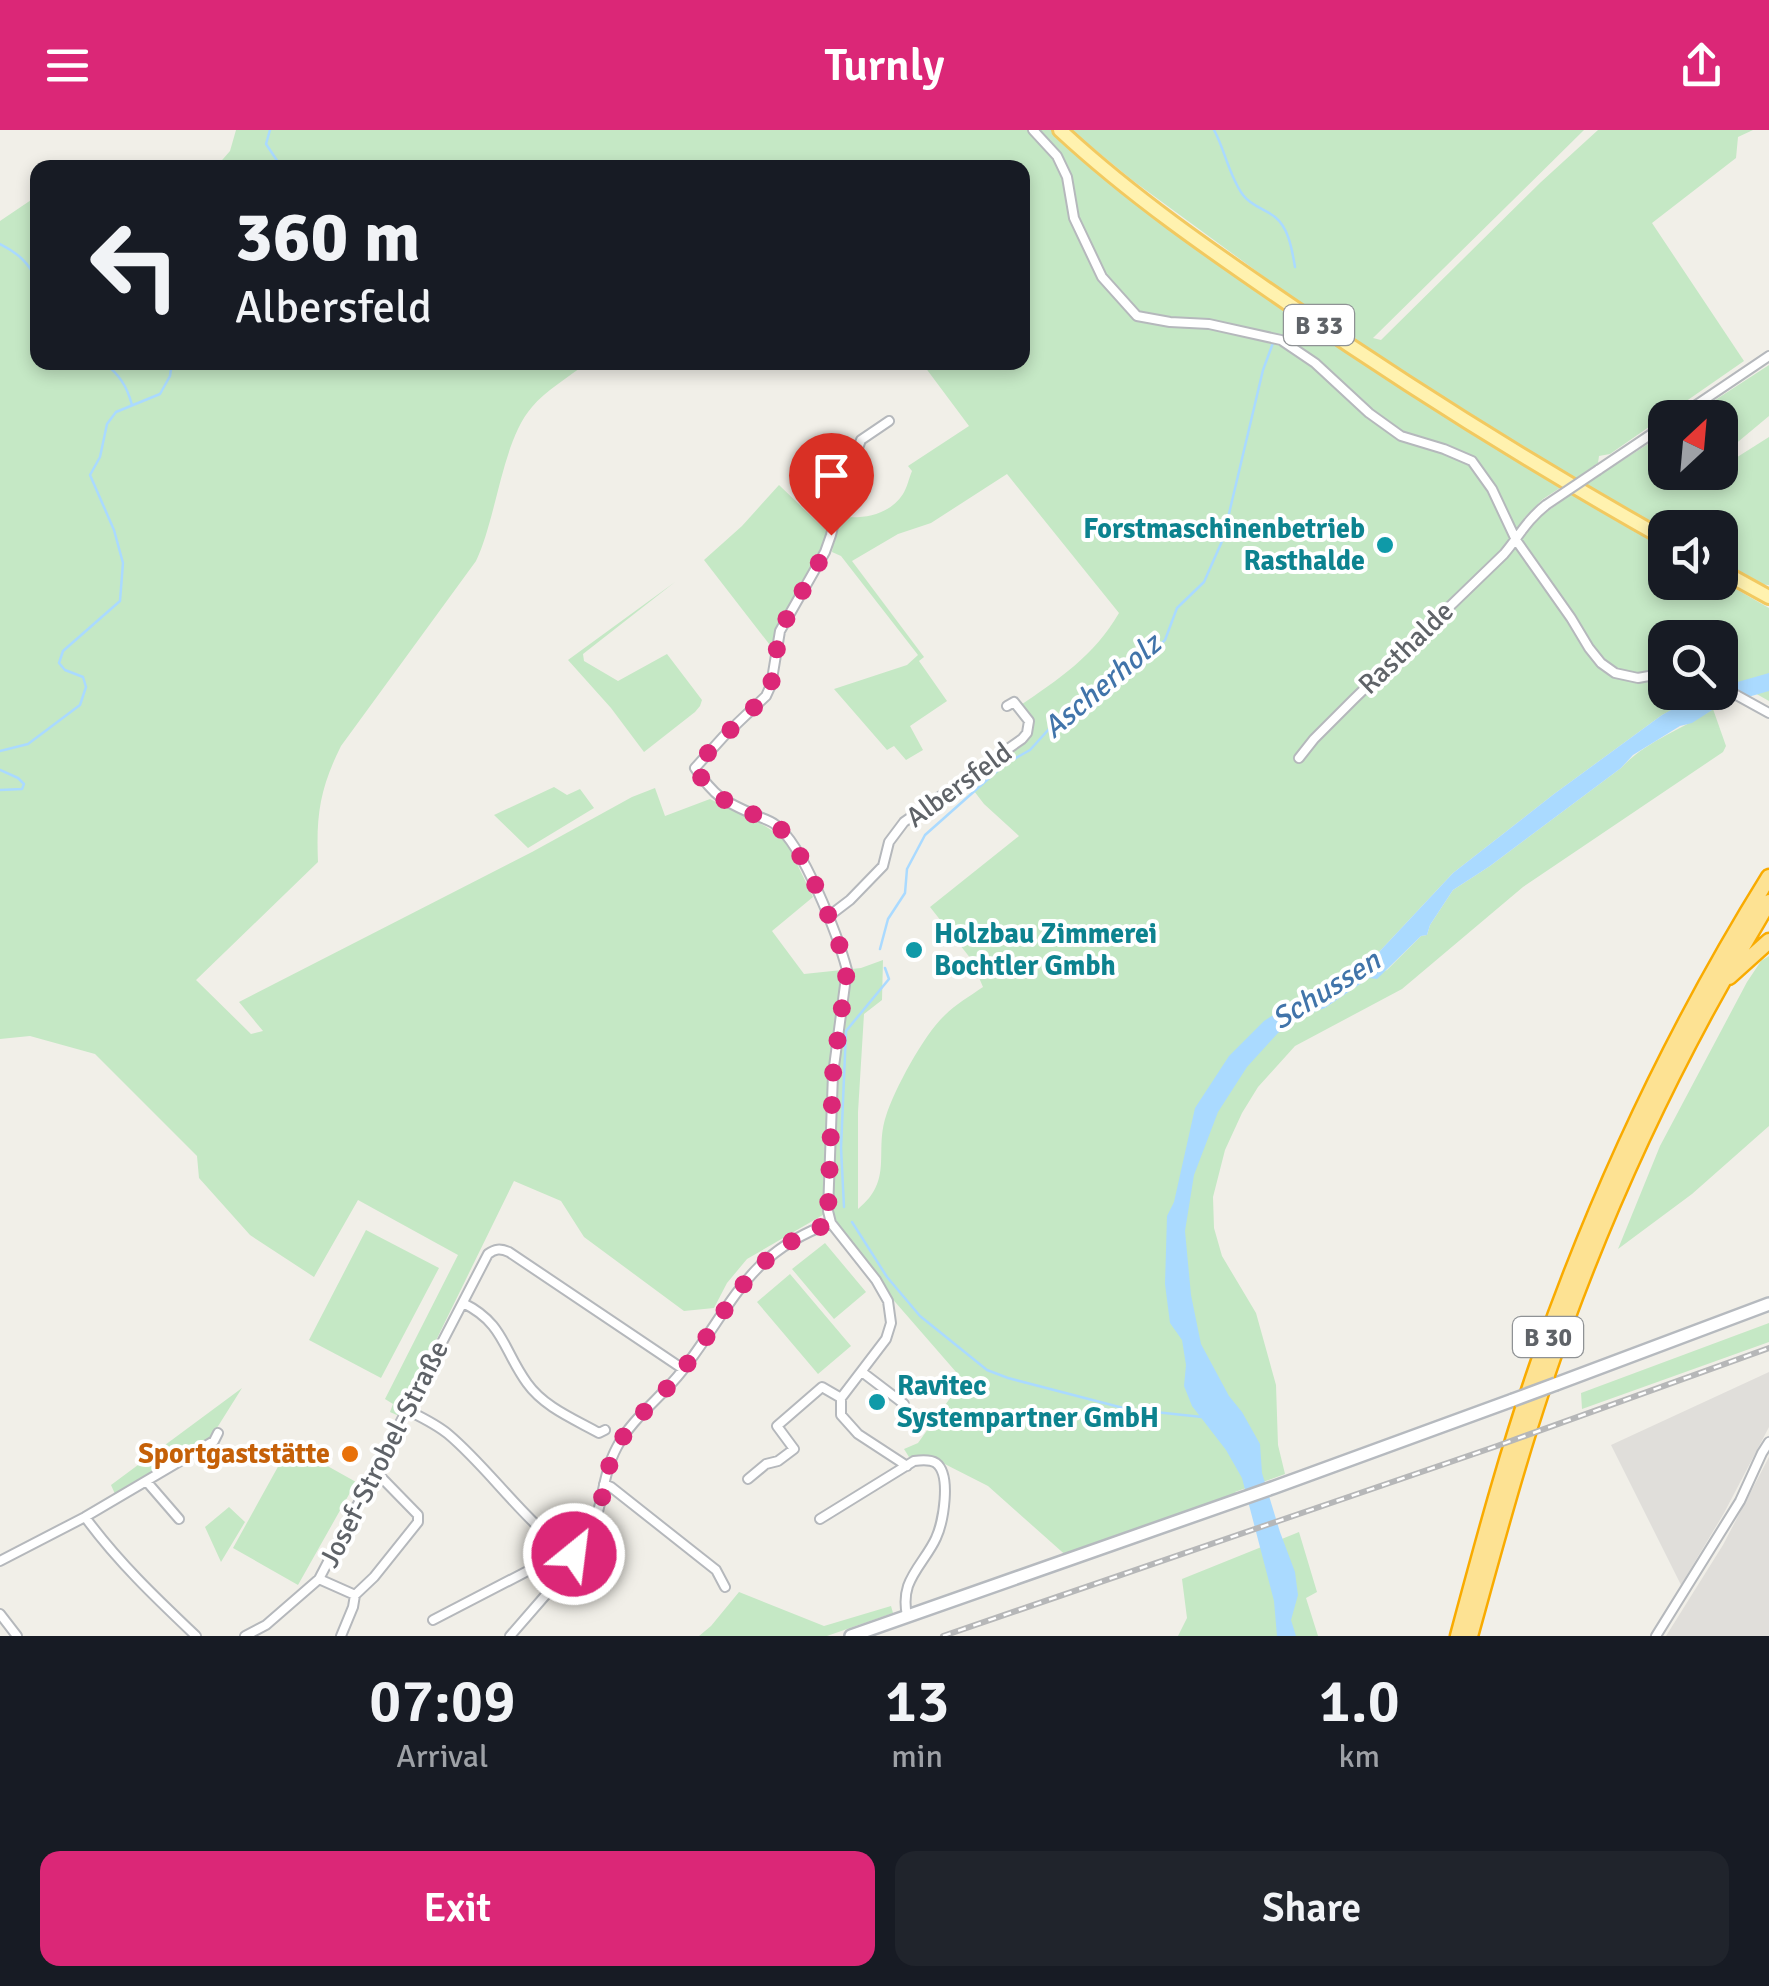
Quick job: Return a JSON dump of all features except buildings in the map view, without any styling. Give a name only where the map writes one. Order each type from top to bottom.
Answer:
[{"type":"highway","points":[[1728,968],[1769,877]]},
{"type":"highway","points":[[1728,968],[1769,902]]},
{"type":"highway","points":[[1716,980],[1769,941]]},
{"type":"highway","name":"B 30","points":[[1458,1636],[1511,1447],[1555,1316],[1620,1155],[1671,1051],[1716,980]]},
{"type":"highway","name":"B 30","points":[[1470,1636],[1532,1419],[1564,1325],[1636,1152],[1716,980]]},
{"type":"main road","name":"B 33","points":[[1060,130],[1169,220],[1304,314],[1484,432],[1648,530]]},
{"type":"main road","points":[[1738,580],[1769,597]]},
{"type":"street","points":[[1033,130],[1057,156],[1067,177],[1074,218],[1102,277],[1137,316],[1209,324],[1281,340],[1315,362],[1369,413],[1402,436],[1472,461],[1492,489],[1516,540],[1589,648],[1616,673],[1638,678],[1648,676]]},
{"type":"street","points":[[1704,400],[1769,356]]},
{"type":"street","points":[[889,421],[861,440],[825,552],[780,630],[766,696],[694,768],[711,792],[776,824],[798,850],[829,916],[847,970],[833,1074],[828,1211],[831,1223],[888,1301],[891,1322],[886,1339],[841,1398],[840,1415],[858,1434],[907,1466]]},
{"type":"street","name":"Rasthalde","points":[[1299,758],[1516,540],[1529,518],[1648,437]]},
{"type":"street","points":[[1738,696],[1769,713]]},
{"type":"street","name":"Albersfeld","points":[[829,916],[883,866],[889,842],[904,822],[1022,739],[1029,721],[1014,702],[1007,706]]},
{"type":"street","points":[[510,1636],[570,1567],[574,1554],[592,1532],[609,1463],[621,1439],[684,1369],[736,1291],[760,1263],[788,1243],[831,1223]]},
{"type":"street","name":"Josef-Strobel-Straße","points":[[245,1636],[259,1633],[320,1578],[488,1254],[497,1250],[509,1252],[684,1369]]},
{"type":"street","points":[[463,1303],[487,1317],[527,1384],[540,1397],[599,1433],[606,1430]]},
{"type":"street","points":[[851,1636],[1275,1487],[1769,1304]]},
{"type":"street","points":[[862,1372],[904,1404]]},
{"type":"street","points":[[748,1479],[794,1449],[777,1426],[822,1387],[841,1398]]},
{"type":"street","points":[[407,1410],[449,1435],[546,1533],[574,1554]]},
{"type":"street","points":[[0,1560],[147,1482],[214,1440],[218,1433]]},
{"type":"street","points":[[1656,1636],[1740,1501],[1769,1442]]},
{"type":"street","points":[[820,1519],[914,1461],[936,1462],[945,1482],[944,1511],[938,1535],[908,1584],[907,1616]]},
{"type":"street","points":[[341,1636],[355,1595],[374,1578],[418,1522],[418,1515],[376,1472]]},
{"type":"street","points":[[147,1482],[179,1519]]},
{"type":"street","points":[[604,1484],[716,1570],[725,1587]]},
{"type":"street","points":[[85,1517],[136,1580],[196,1636]]},
{"type":"street","points":[[433,1620],[543,1563],[574,1554]]},
{"type":"street","points":[[320,1578],[355,1595]]},
{"type":"street","points":[[0,1614],[17,1636]]},
{"type":"shaded area","points":[[1769,1372],[1769,1427],[1681,1585],[1611,1445]]},
{"type":"shaded area","points":[[1769,1457],[1769,1636],[1666,1636],[1723,1545]]},
{"type":"green space","points":[[236,130],[1052,130],[1137,202],[1227,268],[1390,378],[1563,486],[1524,518],[1530,524],[1573,493],[1648,538],[1648,600],[1738,600],[1738,590],[1769,608],[1769,701],[1738,690],[1738,620],[1648,620],[1648,710],[1672,710],[1554,794],[1453,873],[1379,952],[1305,994],[1325,1008],[1387,970],[1421,936],[1427,935],[1453,890],[1642,750],[1713,710],[1726,746],[1723,752],[1523,887],[1402,989],[1295,1046],[1258,1087],[1242,1113],[1225,1150],[1213,1197],[1214,1228],[1222,1256],[1256,1313],[1276,1385],[1278,1445],[1285,1474],[1235,1492],[1242,1498],[1070,1559],[988,1486],[927,1455],[909,1457],[904,1449],[918,1443],[963,1380],[876,1280],[831,1223],[828,1212],[747,1259],[727,1283],[714,1308],[684,1311],[584,1237],[561,1201],[514,1181],[399,1416],[390,1412],[393,1404],[385,1399],[458,1255],[358,1200],[314,1277],[250,1235],[199,1178],[197,1156],[95,1054],[30,1036],[0,1039],[0,221],[30,201],[30,370],[578,370],[544,395],[522,422],[476,561],[341,746],[321,802],[318,862],[196,980],[251,1034],[263,1031],[239,1002],[632,797],[655,788],[665,816],[710,799],[785,839],[813,897],[772,931],[804,974],[861,968],[883,960],[882,1000],[864,1014],[858,1209],[869,1198],[880,1176],[886,1116],[911,1062],[945,1015],[983,987],[971,959],[930,907],[1019,836],[984,804],[964,778],[1022,739],[1029,727],[1018,707],[1087,654],[1119,613],[1007,474],[931,523],[898,534],[852,561],[924,657],[919,661],[947,701],[910,726],[923,750],[906,760],[894,746],[887,750],[834,689],[907,665],[918,655],[841,556],[832,552],[837,516],[864,517],[890,507],[906,489],[912,471],[908,466],[969,426],[927,370],[1030,370],[1030,160],[222,160],[230,151]]},
{"type":"green space","points":[[1071,130],[1584,130],[1373,338],[1381,340],[1598,130],[1753,130],[1738,137],[1736,158],[1652,223],[1744,361],[1688,400],[1648,400],[1648,428],[1610,454],[1599,456],[1598,463],[1575,479],[1334,328],[1132,180]]},
{"type":"green space","points":[[1769,365],[1769,416],[1738,442],[1738,400],[1715,400]]},
{"type":"green space","points":[[1769,437],[1769,585],[1758,584],[1738,572],[1738,510],[1648,510],[1648,523],[1582,486],[1615,461],[1617,464],[1648,444],[1648,490],[1738,490],[1738,457]]},
{"type":"green space","points":[[779,485],[829,533],[783,618],[773,649],[704,560]]},
{"type":"green space","points":[[675,582],[583,654],[584,661],[618,681],[667,654],[702,700],[695,712],[644,752],[568,660]]},
{"type":"green space","points":[[554,787],[567,795],[580,789],[594,808],[528,848],[494,815]]},
{"type":"green space","points":[[1769,956],[1769,1126],[1692,1194],[1618,1249],[1660,1146],[1747,982]]},
{"type":"green space","points":[[366,1230],[439,1268],[381,1378],[309,1340]]},
{"type":"green space","points":[[825,1243],[866,1292],[834,1319],[792,1269]]},
{"type":"green space","points":[[790,1274],[851,1346],[818,1374],[757,1302]]},
{"type":"green space","points":[[1769,1323],[1769,1342],[1582,1409],[1581,1393]]},
{"type":"green space","points":[[242,1388],[210,1439],[115,1494],[111,1485]]},
{"type":"green space","points":[[290,1445],[356,1482],[298,1585],[233,1548]]},
{"type":"green space","points":[[229,1507],[245,1522],[221,1562],[205,1527]]},
{"type":"green space","points":[[1299,1532],[1317,1592],[1306,1598],[1318,1636],[1178,1636],[1187,1618],[1182,1579]]},
{"type":"green space","points":[[739,1592],[824,1626],[891,1606],[893,1613],[827,1636],[699,1636]]},
{"type":"water","points":[[1769,673],[1769,691],[1738,700],[1738,682]]},
{"type":"water","name":"Schussen","points":[[1671,710],[1712,710],[1633,755],[1621,768],[1453,890],[1427,935],[1421,936],[1377,979],[1369,978],[1278,1033],[1247,1067],[1218,1112],[1194,1175],[1185,1231],[1191,1295],[1201,1344],[1260,1444],[1262,1473],[1295,1572],[1298,1595],[1291,1620],[1296,1636],[1277,1636],[1274,1601],[1242,1478],[1192,1406],[1184,1386],[1182,1340],[1170,1323],[1165,1284],[1167,1216],[1174,1202],[1195,1108],[1229,1056],[1264,1021],[1379,952],[1453,873]]},
{"type":"waterway","points":[[270,130],[266,144],[277,160]]},
{"type":"waterway","name":"Ascherholz","points":[[1214,130],[1243,195],[1284,227],[1295,267]]},
{"type":"waterway","points":[[0,244],[30,268]]},
{"type":"waterway","name":"Ascherholz","points":[[880,949],[888,919],[905,893],[907,869],[925,835],[1005,764],[1030,750],[1049,729],[1141,663],[1165,640],[1177,608],[1204,582],[1223,539],[1263,370],[1273,343]]},
{"type":"waterway","points":[[113,370],[132,405]]},
{"type":"waterway","points":[[0,751],[28,744],[80,705],[86,687],[83,677],[65,670],[59,663],[63,651],[120,601],[123,563],[114,530],[90,475],[100,457],[107,424],[116,412],[160,394],[171,370]]},
{"type":"waterway","points":[[0,770],[24,784],[22,789],[0,790]]},
{"type":"waterway","name":"Ascherholz","points":[[844,1207],[841,1148],[846,1031],[889,979],[885,968]]},
{"type":"waterway","name":"Ascherholz","points":[[852,1222],[887,1277],[920,1316],[987,1370],[1127,1409],[1202,1417]]},
{"type":"railway","points":[[943,1636],[1769,1348]]},
{"type":"place","name":"Forstmaschinenbetrieb Rasthalde","points":[[1385,545]]},
{"type":"place","name":"Holzbau Zimmerei Bochtler Gmbh","points":[[914,950]]},
{"type":"place","name":"Ravitec Systempartner GmbH","points":[[877,1402]]},
{"type":"place","name":"Sportgaststätte","points":[[350,1454]]},
{"type":"route","points":[[574,1554],[592,1532],[609,1463],[621,1439],[684,1369],[736,1291],[760,1263],[788,1243],[831,1223],[828,1211],[833,1074],[846,984],[844,956],[798,850],[776,824],[711,792],[694,768],[766,696],[780,630],[831,535]]}]
